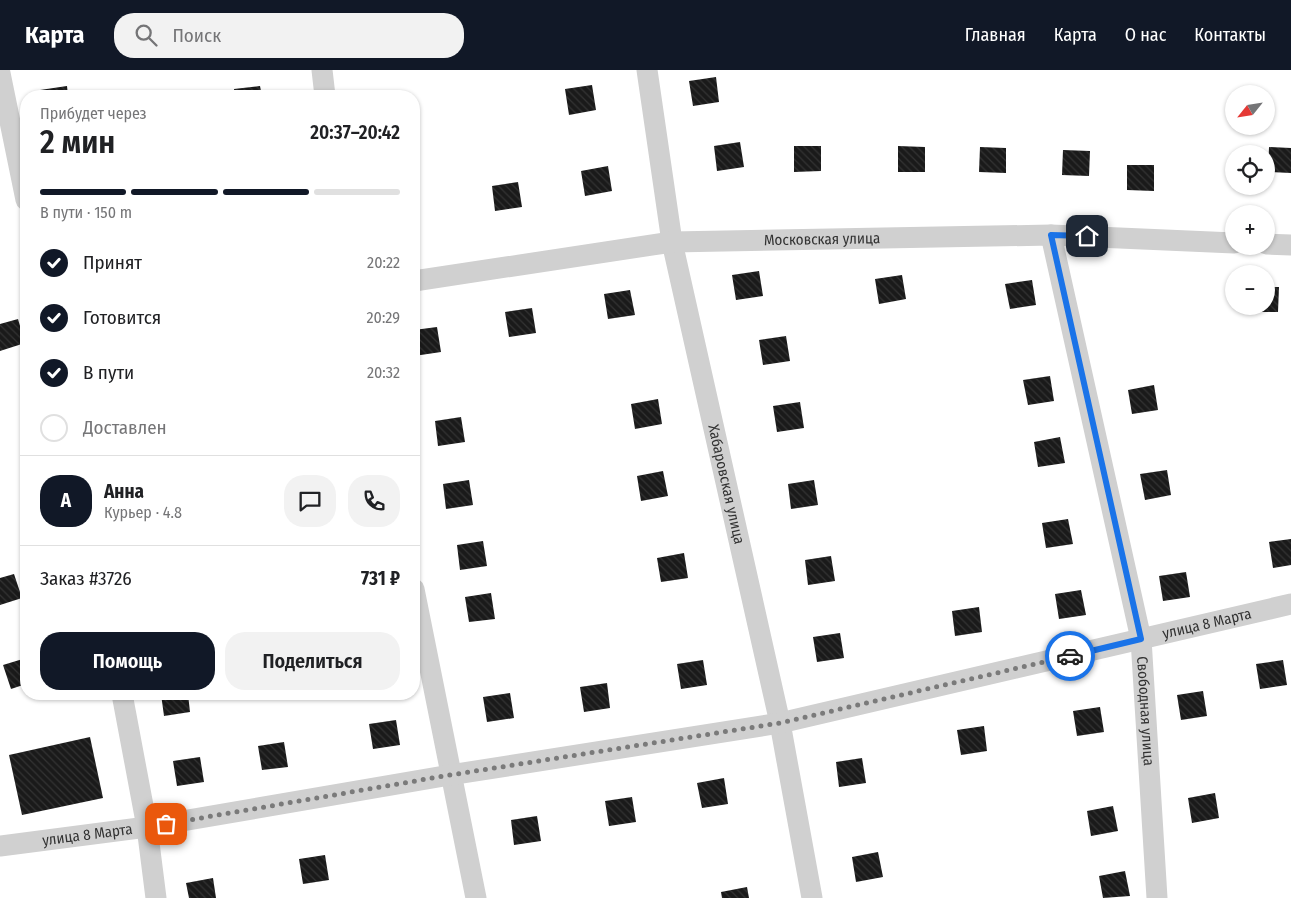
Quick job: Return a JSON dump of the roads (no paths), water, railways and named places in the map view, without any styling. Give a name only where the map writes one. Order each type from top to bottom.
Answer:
[{"type":"street","points":[[322,70],[325,90]]},
{"type":"street","name":"Хабаровская улица","points":[[646,70],[672,242],[780,723],[812,898]]},
{"type":"street","points":[[0,73],[20,171]]},
{"type":"street","name":"Московская улица","points":[[420,280],[672,242],[1051,235],[1225,243]]},
{"type":"street","name":"Свободная улица","points":[[1051,235],[1141,639],[1157,898]]},
{"type":"street","points":[[1275,244],[1291,245]]},
{"type":"street","name":"улица 8 Марта","points":[[0,846],[147,827],[450,775],[780,723],[1291,604]]},
{"type":"street","points":[[420,620],[476,898]]},
{"type":"street","points":[[123,700],[147,827],[156,898]]}]
